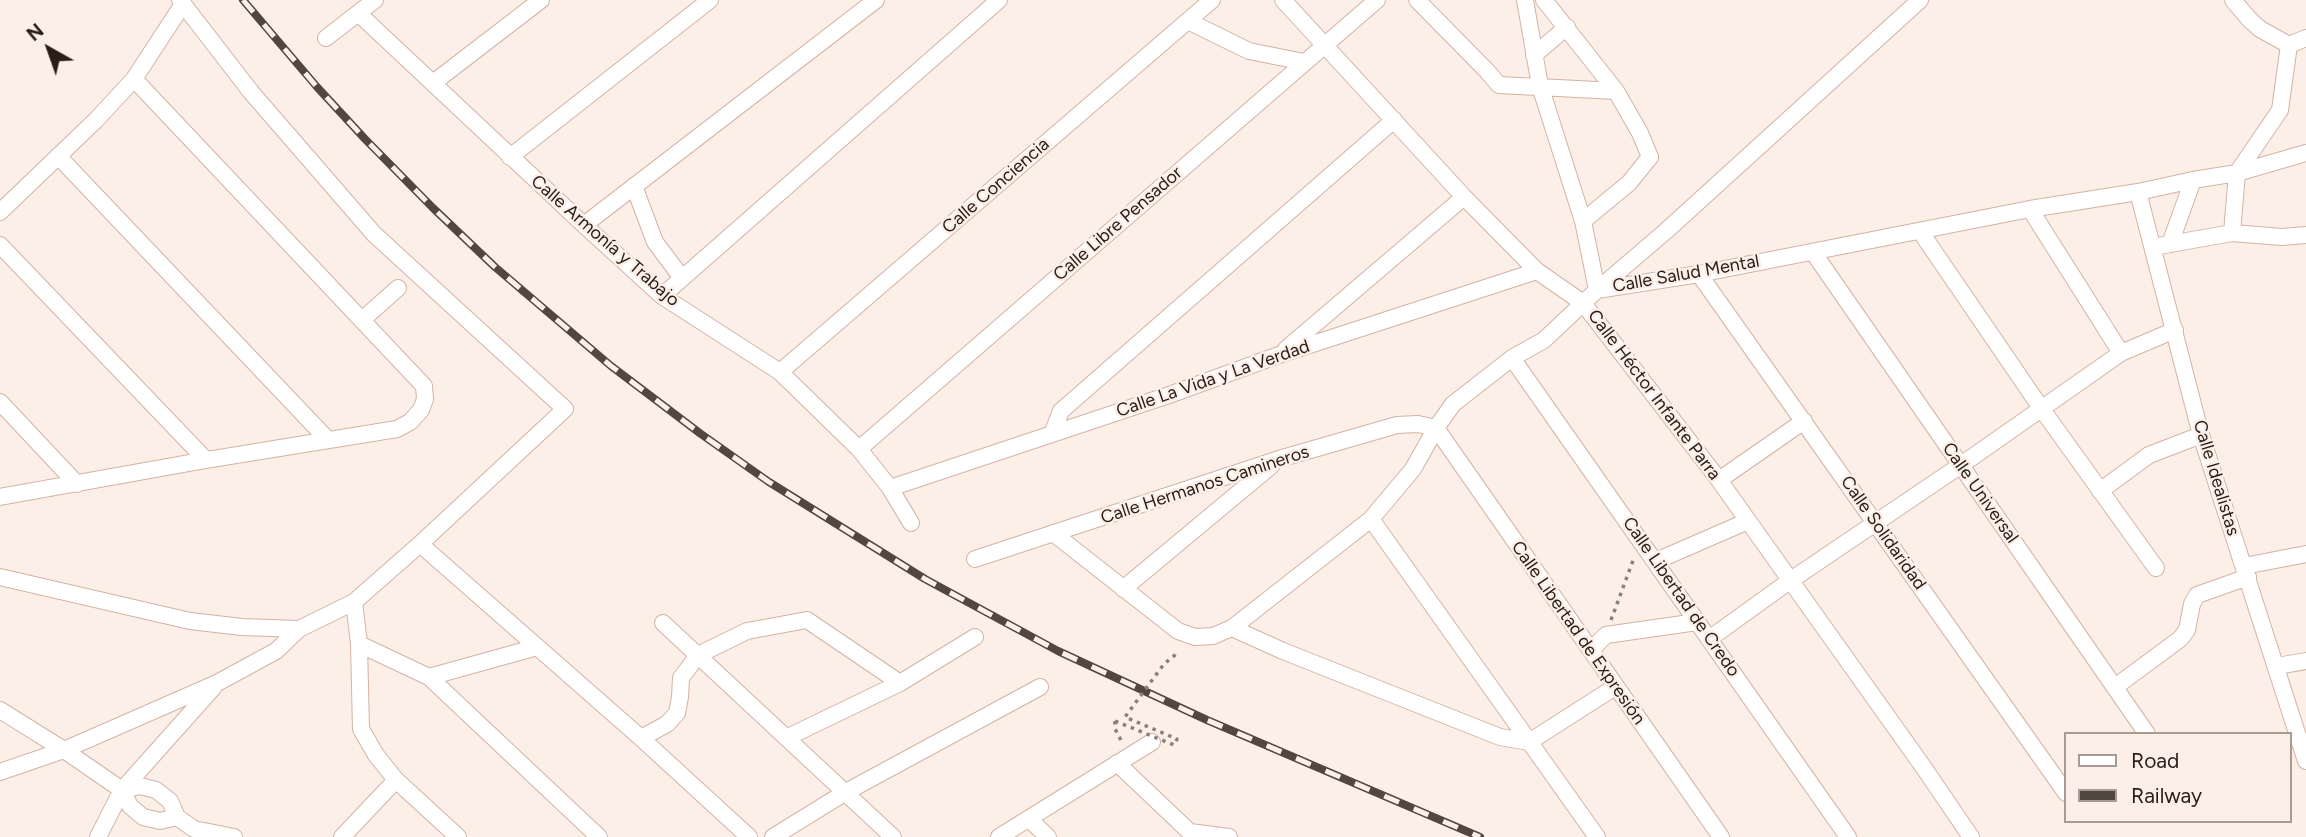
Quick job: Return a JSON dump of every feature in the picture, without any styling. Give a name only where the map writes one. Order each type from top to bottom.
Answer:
[{"type":"street","points":[[326,38],[375,0]]},
{"type":"street","points":[[433,83],[541,0]]},
{"type":"street","points":[[510,157],[710,0]]},
{"type":"street","points":[[584,225],[876,0]]},
{"type":"street","points":[[662,296],[999,0]]},
{"type":"street","name":"Calle Conciencia","points":[[780,372],[1212,0]]},
{"type":"street","name":"Calle Héctor Infante Parra","points":[[1283,0],[1464,197],[1536,271],[1583,303],[1719,480],[1917,757],[1970,837]]},
{"type":"street","name":"Calle Libre Pensador","points":[[859,449],[1377,0]]},
{"type":"street","points":[[1417,0],[1499,85],[1616,91]]},
{"type":"street","points":[[1525,0],[1540,86],[1583,222],[1597,289],[1666,231],[1920,0]]},
{"type":"street","points":[[1544,0],[1616,91],[1640,133],[1650,157],[1629,183],[1583,222]]},
{"type":"street","points":[[2233,0],[2260,29],[2288,45]]},
{"type":"street","points":[[0,212],[96,120],[134,79],[181,2],[251,92],[374,234],[565,408],[354,602],[299,629],[276,651],[217,683],[64,750],[0,772]]},
{"type":"street","name":"Calle Armonía y Trabajo","points":[[358,13],[662,296],[780,372],[859,449],[890,488],[911,523]]},
{"type":"street","points":[[1188,21],[1248,51],[1304,62]]},
{"type":"street","points":[[1534,55],[1567,27]]},
{"type":"street","points":[[2288,45],[2306,38]]},
{"type":"street","points":[[2232,233],[2237,173],[2280,110],[2288,45]]},
{"type":"street","points":[[0,497],[397,429],[410,422],[421,410],[425,399],[424,386],[134,79]]},
{"type":"street","points":[[1052,433],[1061,411],[1394,120]]},
{"type":"street","name":"Calle Salud Mental","points":[[1123,589],[1178,631],[1195,637],[1213,636],[1232,628],[1371,519],[1413,469],[1453,404],[1512,358],[1544,340],[1597,289],[1699,274],[2030,209],[2237,173],[2306,153]]},
{"type":"street","points":[[58,156],[328,440]]},
{"type":"street","points":[[2170,244],[2193,180]]},
{"type":"street","points":[[634,186],[656,242],[682,278]]},
{"type":"street","name":"Calle Idealistas","points":[[2137,192],[2201,435],[2306,761]]},
{"type":"street","points":[[1279,355],[1464,197]]},
{"type":"street","points":[[2030,209],[2121,353]]},
{"type":"street","points":[[1920,231],[2041,408],[2156,568]]},
{"type":"street","points":[[2153,247],[2232,233],[2282,237],[2306,235]]},
{"type":"street","points":[[0,245],[206,460]]},
{"type":"street","name":"Calle Universal","points":[[1813,252],[2146,732]]},
{"type":"street","name":"Calle La Vida y La Verdad","points":[[890,488],[1279,355],[1536,271]]},
{"type":"street","name":"Calle Solidaridad","points":[[1699,274],[2064,790]]},
{"type":"street","points":[[362,320],[398,288]]},
{"type":"street","points":[[1709,639],[2121,353],[2175,330]]},
{"type":"street","name":"Calle Libertad de Credo","points":[[1512,358],[1848,837]]},
{"type":"street","points":[[0,402],[77,484]]},
{"type":"street","points":[[1719,480],[1804,421]]},
{"type":"street","name":"Calle Hermanos Camineros","points":[[975,559],[1279,459],[1397,425],[1418,424],[1436,428]]},
{"type":"street","name":"Calle Libertad de Expresión","points":[[1436,428],[1721,837]]},
{"type":"street","points":[[2100,491],[2149,455],[2201,435]]},
{"type":"street","points":[[1053,533],[1123,589],[1279,459]]},
{"type":"street","points":[[1371,519],[1597,837]]},
{"type":"street","points":[[1656,561],[1748,521]]},
{"type":"street","points":[[420,544],[641,738],[749,837]]},
{"type":"street","points":[[2115,687],[2180,639],[2187,630],[2192,604],[2197,595],[2246,571],[2306,554]]},
{"type":"street","points":[[0,577],[190,621],[242,627],[299,629]]},
{"type":"street","points":[[354,602],[359,644],[361,729],[376,755],[396,780],[458,837]]},
{"type":"street","points":[[641,738],[667,724],[677,713],[681,678],[698,655],[747,631],[807,620],[900,683]]},
{"type":"street","points":[[1591,650],[1606,635],[1697,622]]},
{"type":"street","points":[[663,623],[893,837]]},
{"type":"street","points":[[1232,628],[1500,737],[1529,742],[1615,687]]},
{"type":"street","points":[[788,737],[900,683],[975,638]]},
{"type":"street","points":[[359,644],[429,677],[599,837]]},
{"type":"street","points":[[429,677],[537,647]]},
{"type":"street","points":[[2277,666],[2306,661]]},
{"type":"street","points":[[98,837],[122,790],[217,683]]},
{"type":"street","points":[[773,837],[846,792],[1040,688]]},
{"type":"street","points":[[0,710],[122,790],[130,806],[143,817],[160,821],[177,817]]},
{"type":"street","points":[[999,837],[1152,743]]},
{"type":"street","points":[[1123,759],[1192,835],[1229,837]]},
{"type":"street","points":[[342,837],[396,780]]},
{"type":"street","points":[[122,790],[139,786],[156,790],[170,802],[177,817],[195,833],[234,837]]},
{"type":"street","points":[[1029,819],[1048,837]]},
{"type":"path","points":[[1606,635],[1640,539]]},
{"type":"path","points":[[1123,759],[1115,721],[1174,745],[1177,739],[1125,717],[1164,664],[1179,652]]},
{"type":"railway","points":[[243,0],[365,139],[495,267],[611,366],[769,482],[925,579],[1058,651],[1207,720],[1480,837]]}]
